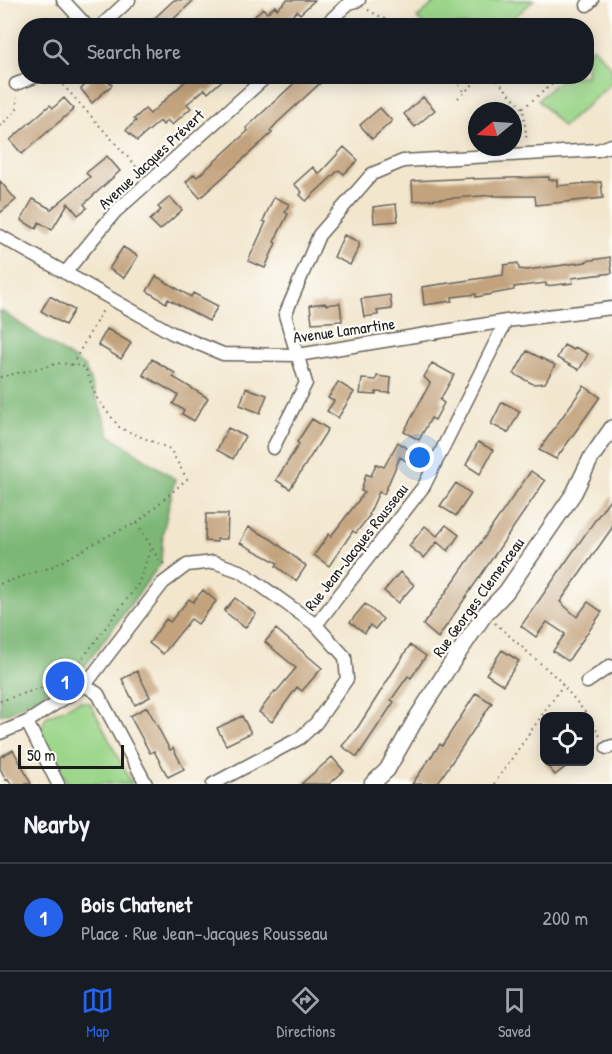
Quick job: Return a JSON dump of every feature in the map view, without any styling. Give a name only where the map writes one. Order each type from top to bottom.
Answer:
[{"type":"street","points":[[63,0],[80,18]]},
{"type":"street","points":[[110,18],[129,0]]},
{"type":"street","points":[[333,18],[352,1]]},
{"type":"street","name":"Avenue Jacques Prévert","points":[[65,273],[115,212],[258,84]]},
{"type":"street","points":[[273,448],[306,383],[285,315],[319,235],[372,174],[403,161],[598,150],[612,145]]},
{"type":"street","name":"Avenue Lamartine","points":[[0,237],[172,333],[224,354],[298,355],[506,321],[612,308]]},
{"type":"street","name":"Rue Jean-Jacques Rousseau","points":[[187,565],[214,562],[242,572],[316,625],[424,486],[506,321]]},
{"type":"street","name":"Rue Georges Clemenceau","points":[[372,784],[387,770],[417,717],[485,614],[506,592],[574,494],[591,458],[612,429]]},
{"type":"street","points":[[0,733],[27,722],[85,685],[163,583],[187,565]]},
{"type":"street","points":[[213,784],[300,738],[316,723],[346,679],[345,657],[316,625]]},
{"type":"street","points":[[587,682],[610,666],[612,668]]},
{"type":"street","points":[[85,685],[98,694],[146,784]]},
{"type":"street","points":[[27,722],[58,784]]},
{"type":"path","points":[[352,1],[384,18]]},
{"type":"path","points":[[0,126],[17,110],[16,84]]},
{"type":"path","points":[[62,84],[150,181]]},
{"type":"path","points":[[458,84],[465,92]]},
{"type":"path","points":[[458,98],[474,84]]},
{"type":"path","points":[[500,84],[523,108],[528,154]]},
{"type":"path","points":[[523,108],[552,84]]},
{"type":"path","points":[[72,365],[110,298]]},
{"type":"path","points":[[0,377],[61,363],[85,367],[96,397],[120,428],[170,449],[187,479],[137,523],[113,533],[54,566],[0,584]]},
{"type":"path","points":[[137,523],[161,563],[187,565]]},
{"type":"path","points":[[0,701],[44,687],[76,667],[139,583],[151,547]]},
{"type":"path","points":[[485,614],[519,642],[563,685],[584,712]]},
{"type":"path","points":[[494,784],[563,685]]},
{"type":"path","points":[[594,725],[610,747]]},
{"type":"green space","points":[[437,0],[534,0],[513,18],[417,18]]},
{"type":"green space","points":[[594,48],[612,68],[612,83],[563,127],[538,100],[555,84],[594,84]]},
{"type":"green space","points":[[0,310],[85,367],[110,435],[175,479],[163,532],[161,563],[80,673],[10,712],[0,715]]},
{"type":"green space","points":[[80,701],[90,703],[132,784],[68,784],[41,729],[46,717]]},
{"type":"building","points":[[174,0],[194,0],[175,18],[155,18]]},
{"type":"building","points":[[287,0],[315,0],[300,14],[297,11],[290,18],[253,18],[263,8],[267,13],[275,6],[277,9]]},
{"type":"building","points":[[86,84],[112,85],[92,103],[81,89]]},
{"type":"building","points":[[182,84],[218,84],[208,93],[205,89],[187,104],[191,108],[172,125],[167,120],[163,125],[160,121],[137,141],[126,130],[145,109],[150,114]]},
{"type":"building","points":[[293,84],[319,84],[277,123],[270,131],[272,133],[200,198],[186,182],[194,174],[197,177],[248,131],[246,128]]},
{"type":"building","points":[[423,97],[435,110],[415,127],[404,114]]},
{"type":"building","points":[[64,98],[74,109],[22,154],[10,140],[50,105],[53,108]]},
{"type":"building","points":[[380,108],[392,121],[372,139],[360,125]]},
{"type":"building","points":[[344,147],[358,160],[344,174],[339,170],[306,201],[300,195],[302,192],[294,184],[313,167],[319,174]]},
{"type":"building","points":[[107,156],[120,171],[84,204],[87,208],[78,215],[68,203],[52,230],[39,222],[36,229],[21,220],[33,199],[51,209],[90,177],[86,173]]},
{"type":"building","points":[[549,177],[549,180],[557,180],[557,186],[601,182],[603,198],[536,205],[535,196],[494,195],[413,201],[412,181]]},
{"type":"building","points":[[0,181],[16,200],[0,213]]},
{"type":"building","points":[[170,197],[182,210],[160,230],[150,220],[161,210],[158,207]]},
{"type":"building","points":[[274,197],[289,204],[285,212],[288,214],[274,242],[276,243],[265,268],[248,261],[266,222],[263,221]]},
{"type":"building","points":[[396,204],[398,221],[374,223],[373,207]]},
{"type":"building","points":[[344,235],[359,242],[359,247],[350,265],[334,257]]},
{"type":"building","points":[[123,247],[138,256],[124,278],[109,269]]},
{"type":"building","points":[[610,257],[612,273],[572,278],[573,283],[546,286],[546,283],[514,287],[514,290],[476,297],[476,294],[452,297],[452,301],[424,305],[422,287],[503,275],[504,265],[518,263],[519,269],[527,270]]},
{"type":"building","points":[[156,276],[191,297],[193,293],[218,306],[209,321],[168,299],[166,303],[147,291]]},
{"type":"building","points":[[390,295],[392,309],[377,311],[378,315],[364,317],[361,299]]},
{"type":"building","points":[[50,296],[74,310],[65,325],[41,311]]},
{"type":"building","points":[[325,303],[326,305],[340,303],[342,321],[312,323],[310,305]]},
{"type":"building","points":[[107,329],[131,343],[121,359],[98,345]]},
{"type":"building","points":[[564,345],[573,350],[575,347],[588,354],[579,370],[557,358]]},
{"type":"building","points":[[527,351],[555,365],[545,383],[533,384],[514,374]]},
{"type":"building","points":[[152,359],[175,373],[173,377],[208,398],[194,421],[182,414],[184,410],[173,404],[178,395],[143,375]]},
{"type":"building","points":[[432,363],[454,375],[440,400],[444,403],[435,420],[431,418],[419,440],[404,432],[430,383],[424,377]]},
{"type":"building","points":[[377,376],[391,378],[390,393],[360,394],[362,379],[376,380]]},
{"type":"building","points":[[338,382],[354,392],[338,418],[327,411],[334,401],[328,398]]},
{"type":"building","points":[[584,386],[600,397],[556,459],[539,450]]},
{"type":"building","points":[[246,388],[267,395],[260,413],[240,405]]},
{"type":"building","points":[[502,402],[520,411],[508,433],[491,424]]},
{"type":"building","points":[[312,419],[328,429],[290,489],[276,480]]},
{"type":"building","points":[[228,428],[245,436],[233,459],[217,450]]},
{"type":"building","points":[[398,442],[426,462],[422,471],[400,457],[384,494],[379,492],[370,515],[356,533],[353,531],[329,566],[314,555],[365,492],[361,491],[366,474],[371,476],[376,464],[384,467]]},
{"type":"building","points":[[478,442],[493,450],[480,474],[466,465]]},
{"type":"building","points":[[531,471],[545,481],[438,638],[423,625]]},
{"type":"building","points":[[456,483],[471,494],[456,516],[440,506]]},
{"type":"building","points":[[612,496],[612,528],[560,602],[577,617],[588,602],[602,612],[568,661],[553,651],[565,634],[547,622],[536,637],[521,626]]},
{"type":"building","points":[[206,514],[228,514],[227,539],[217,539],[217,542],[205,541]]},
{"type":"building","points":[[446,525],[459,535],[448,551],[437,542],[424,558],[409,546],[425,526],[437,536]]},
{"type":"building","points":[[248,527],[271,539],[306,566],[296,581],[276,566],[278,563],[240,543]]},
{"type":"building","points":[[400,572],[414,585],[398,603],[384,591]]},
{"type":"building","points":[[203,590],[216,601],[198,624],[191,619],[163,654],[149,643],[166,619],[170,622],[189,599],[193,602]]},
{"type":"building","points":[[235,598],[256,614],[245,628],[224,611]]},
{"type":"building","points":[[365,604],[383,619],[375,629],[370,625],[365,633],[350,622]]},
{"type":"building","points":[[276,629],[322,668],[302,691],[297,687],[272,722],[259,712],[296,668],[265,642]]},
{"type":"building","points":[[410,645],[426,656],[411,678],[408,676],[391,700],[394,702],[357,757],[342,746],[358,727]]},
{"type":"building","points":[[502,650],[519,661],[503,685],[486,674]]},
{"type":"building","points":[[137,671],[150,697],[135,705],[122,679]]},
{"type":"building","points":[[476,693],[492,703],[437,784],[412,784],[440,744],[442,746]]},
{"type":"building","points":[[147,707],[170,750],[173,748],[184,769],[168,777],[154,751],[150,753],[130,716]]},
{"type":"building","points":[[242,716],[251,733],[226,745],[217,728]]},
{"type":"building","points":[[13,750],[31,784],[11,784],[8,779],[6,780],[0,768],[0,757]]},
{"type":"building","points":[[332,757],[344,771],[329,784],[301,784]]},
{"type":"building","points":[[547,766],[567,766],[555,775]]},
{"type":"place","name":"Bois Chatenet","points":[[65,681]]}]
